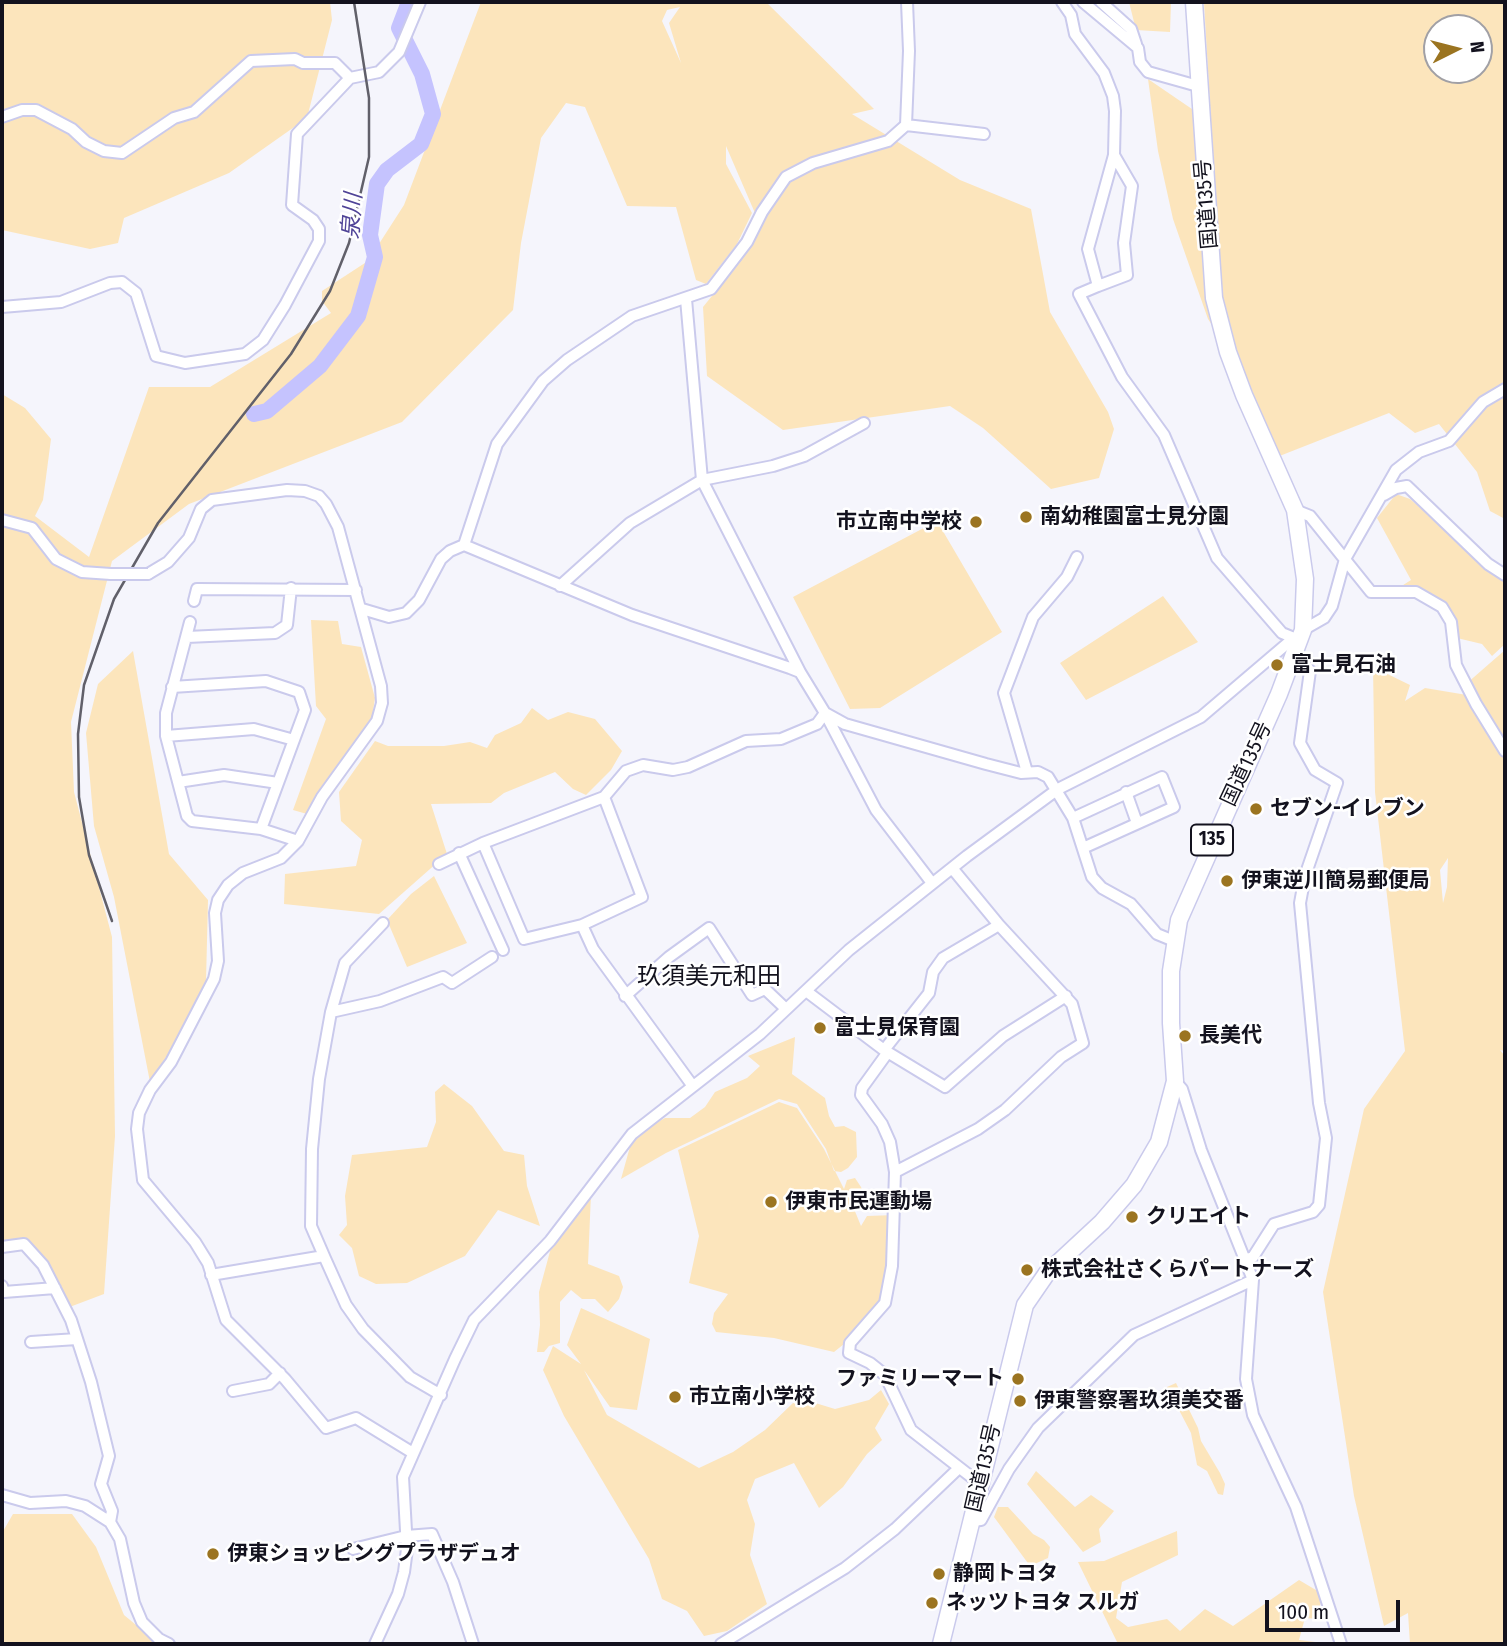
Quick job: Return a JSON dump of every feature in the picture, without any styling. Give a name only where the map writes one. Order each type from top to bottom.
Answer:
[{"type":"highway","name":"国道135号","points":[[941,1644],[1025,1305],[1047,1273],[1102,1222],[1148,1165],[1159,1142],[1175,1082],[1171,1023],[1174,941],[1197,874],[1299,641],[1305,579],[1295,509],[1244,395],[1219,322],[1214,298],[1194,2]]},
{"type":"street","points":[[2,307],[61,302],[110,283],[122,282],[136,293],[156,356],[185,363],[245,354],[262,340],[285,305],[319,240],[319,229],[313,220],[292,205],[297,134],[350,78],[379,72],[399,52],[420,2]]},
{"type":"street","points":[[464,545],[497,444],[543,381],[567,360],[632,316],[703,293],[720,280],[786,177],[813,163],[888,141],[906,125],[909,51],[907,2]]},
{"type":"street","points":[[1062,2],[1071,15],[1075,34],[1104,73],[1113,96],[1114,155],[1088,249],[1098,286]]},
{"type":"street","points":[[1083,2],[1138,48]]},
{"type":"street","points":[[1101,2],[1130,29],[1138,48],[1140,62],[1148,72],[1198,86]]},
{"type":"street","points":[[2,117],[22,110],[36,110],[72,129],[86,142],[104,151],[122,153],[174,118],[194,112],[251,61],[295,59],[303,64],[335,63],[350,78]]},
{"type":"street","points":[[906,125],[984,134]]},
{"type":"street","points":[[1114,155],[1132,192],[1124,243],[1127,275],[1079,294],[1122,376],[1164,435],[1217,558],[1282,633],[1299,641],[1310,671],[1300,743],[1315,770],[1337,783],[1305,876],[1300,903],[1316,1079],[1326,1138],[1319,1205],[1313,1212],[1274,1224],[1253,1257],[1245,1260]]},
{"type":"street","points":[[686,299],[702,480],[800,673],[825,713],[876,810],[932,883]]},
{"type":"street","points":[[375,1644],[398,1594],[404,1572],[406,1536],[403,1477],[441,1395],[454,1359],[474,1320],[550,1241],[632,1134],[786,1009],[849,950],[951,868],[1058,789],[1201,717],[1289,642],[1299,641],[1332,607],[1345,559],[1396,470],[1419,452],[1449,441],[1483,402],[1505,389]]},
{"type":"street","points":[[561,586],[630,523],[702,480],[773,466],[804,456],[864,424]]},
{"type":"street","points":[[1378,500],[1396,488],[1407,486],[1479,556],[1505,575]]},
{"type":"street","points":[[2,520],[32,528],[56,559],[82,572],[111,574],[148,574],[168,562],[189,538],[201,509],[212,500],[287,490],[305,491],[318,496],[327,504],[338,527],[381,685],[382,704],[377,720],[321,797],[298,841],[281,858],[243,873],[228,885],[218,900],[215,913],[218,961],[214,979],[171,1062],[150,1090],[139,1113],[137,1129],[143,1180],[195,1242],[211,1275],[226,1320],[280,1373],[326,1428],[356,1418],[413,1453]]},
{"type":"street","points":[[1295,509],[1310,516],[1371,592],[1416,592],[1442,607],[1451,622],[1456,665],[1505,751]]},
{"type":"street","points":[[362,610],[389,617],[406,613],[419,600],[441,559],[450,551],[464,545],[632,615],[800,673]]},
{"type":"street","points":[[1027,772],[1004,693],[1033,617],[1067,577],[1077,557]]},
{"type":"street","points":[[187,637],[275,633],[286,625],[291,588]]},
{"type":"street","points":[[194,601],[197,589],[356,590]]},
{"type":"street","points":[[190,622],[166,713],[166,736],[187,816],[192,821],[261,829],[298,841]]},
{"type":"street","points":[[172,687],[266,681],[299,692],[305,701],[305,710],[261,829]]},
{"type":"street","points":[[825,713],[845,724],[986,764],[1038,772],[1048,777],[1058,789],[1073,818],[1092,877],[1102,888],[1131,904],[1157,934],[1174,941]]},
{"type":"street","points":[[439,864],[483,843],[604,797],[626,771],[643,765],[673,771],[688,767],[746,741],[781,739],[817,724],[825,713]]},
{"type":"street","points":[[166,736],[246,729],[294,740]]},
{"type":"street","points":[[178,782],[224,775],[278,783]]},
{"type":"street","points":[[1073,818],[1162,777],[1174,807],[1083,848]]},
{"type":"street","points":[[1126,792],[1137,823]]},
{"type":"street","points":[[483,843],[524,939],[582,925],[642,897],[604,797]]},
{"type":"street","points":[[459,853],[503,950]]},
{"type":"street","points":[[895,1172],[978,1129],[1005,1110],[1061,1057],[1083,1043],[1072,1004],[1066,996],[999,925],[951,868]]},
{"type":"street","points":[[383,923],[345,963],[331,1012],[319,1079],[312,1149],[311,1226],[346,1305],[363,1329],[410,1377],[441,1395]]},
{"type":"street","points":[[582,925],[593,949],[625,996],[692,1085]]},
{"type":"street","points":[[981,1480],[960,1468],[911,1430],[885,1375],[849,1353],[850,1343],[885,1303],[892,1266],[895,1172],[890,1142],[882,1124],[861,1095],[862,1088],[929,993],[933,972],[943,958],[999,925]]},
{"type":"street","points":[[625,996],[669,957],[709,928],[752,995],[765,989],[786,1009]]},
{"type":"street","points":[[331,1012],[380,1001],[443,977],[452,983],[492,957]]},
{"type":"street","points":[[806,991],[886,1051],[944,1087],[1003,1036],[1066,996]]},
{"type":"street","points":[[1175,1082],[1182,1088],[1210,1174],[1253,1280],[1246,1379],[1254,1415],[1296,1507],[1341,1644]]},
{"type":"street","points":[[2,1247],[24,1244],[43,1265],[77,1339],[109,1456],[101,1484],[112,1511],[110,1522]]},
{"type":"street","points":[[211,1275],[324,1256]]},
{"type":"street","points":[[971,1521],[981,1520],[1009,1469],[1038,1428],[1134,1335],[1253,1280]]},
{"type":"street","points":[[2,1286],[4,1292],[55,1288]]},
{"type":"street","points":[[32,1342],[77,1339]]},
{"type":"street","points":[[233,1391],[269,1384],[280,1373]]},
{"type":"street","points":[[721,1644],[845,1568],[895,1529],[960,1468]]},
{"type":"street","points":[[2,1495],[30,1503],[65,1501],[85,1506],[110,1522],[120,1539],[134,1603],[142,1622],[159,1639],[169,1644]]},
{"type":"street","points":[[353,1549],[406,1536],[432,1535],[453,1582],[473,1644]]},
{"type":"shaded area","points":[[2,2],[330,2],[332,20],[307,118],[229,173],[124,218],[118,243],[90,249],[2,230]]},
{"type":"shaded area","points":[[481,2],[766,2],[874,109],[852,114],[960,180],[1031,209],[1050,312],[1108,412],[1114,429],[1099,478],[1051,489],[983,428],[950,406],[783,430],[707,376],[703,307],[742,259],[758,220],[726,146],[726,164],[752,213],[737,244],[706,284],[696,280],[676,207],[627,206],[585,107],[566,103],[541,138],[521,243],[513,310],[402,422],[189,504],[112,561],[71,722],[74,792],[112,937],[115,1136],[104,1294],[67,1308],[25,1241],[2,1243],[2,394],[25,408],[51,439],[43,500],[35,516],[89,557],[149,387],[210,387],[331,313],[322,301],[322,291],[368,261],[404,205]],"holes":[[[680,7],[669,23],[681,63],[662,21],[667,10]]]},
{"type":"shaded area","points":[[1129,2],[1171,2],[1170,32],[1136,30]]},
{"type":"shaded area","points":[[1204,2],[1505,2],[1505,519],[1490,511],[1477,472],[1439,424],[1415,433],[1389,413],[1277,457],[1244,373],[1208,319],[1173,219],[1158,151],[1148,79],[1211,122]]},
{"type":"shaded area","points":[[1396,494],[1410,499],[1505,580],[1505,644],[1492,656],[1482,644],[1457,638],[1449,618],[1416,592],[1400,587],[1411,580],[1377,518]]},
{"type":"shaded area","points":[[937,521],[1002,632],[880,708],[850,709],[793,597]]},
{"type":"shaded area","points":[[1163,596],[1198,642],[1086,700],[1060,663]]},
{"type":"shaded area","points":[[311,620],[338,621],[342,644],[361,647],[375,698],[371,725],[317,794],[307,814],[293,810],[326,719],[316,706]]},
{"type":"shaded area","points":[[1505,650],[1505,1051],[1500,1050],[1505,1056],[1505,1644],[1410,1644],[1408,1613],[1384,1626],[1354,1496],[1323,1292],[1364,1109],[1405,1051],[1375,792],[1373,667],[1410,685],[1405,701],[1425,688],[1467,695],[1466,684]],"holes":[[[1448,858],[1447,887],[1443,903],[1440,870]]]},
{"type":"shaded area","points":[[133,651],[169,854],[208,900],[206,981],[179,1037],[150,1082],[114,897],[94,826],[86,733],[98,684]]},
{"type":"shaded area","points":[[532,708],[548,720],[568,712],[595,719],[622,751],[611,770],[586,795],[573,789],[555,772],[504,793],[491,803],[431,804],[447,854],[379,914],[284,904],[285,874],[356,866],[362,840],[341,821],[339,792],[375,741],[388,746],[444,746],[470,742],[487,748],[495,735],[521,723]]},
{"type":"shaded area","points":[[434,876],[467,943],[407,967],[387,920],[411,894]]},
{"type":"shaded area","points":[[795,1037],[792,1074],[825,1098],[835,1127],[844,1126],[856,1132],[857,1157],[848,1168],[841,1172],[834,1171],[826,1149],[797,1104],[779,1099],[666,1153],[621,1179],[633,1136],[665,1118],[690,1118],[705,1107],[715,1092],[747,1078],[760,1066],[748,1056]]},
{"type":"shaded area","points":[[444,1084],[472,1106],[504,1151],[524,1155],[527,1186],[540,1226],[498,1210],[465,1256],[407,1283],[376,1284],[359,1276],[352,1248],[339,1235],[347,1225],[345,1196],[352,1155],[427,1147],[436,1122],[435,1092]]},
{"type":"shaded area","name":"伊東市民運動場","points":[[779,1102],[797,1108],[824,1149],[844,1189],[847,1180],[855,1178],[861,1187],[863,1192],[852,1204],[861,1226],[867,1216],[895,1215],[890,1282],[869,1324],[834,1352],[774,1338],[716,1332],[712,1324],[714,1313],[728,1294],[689,1283],[699,1236],[678,1150]]},
{"type":"shaded area","points":[[591,1194],[588,1264],[619,1276],[623,1287],[619,1299],[608,1312],[595,1299],[582,1299],[571,1290],[560,1302],[560,1343],[549,1346],[544,1352],[537,1352],[539,1292],[552,1244]]},
{"type":"shaded area","points":[[581,1308],[650,1339],[637,1410],[610,1407],[584,1370],[607,1415],[699,1468],[733,1452],[765,1430],[793,1403],[812,1402],[835,1409],[869,1400],[881,1390],[889,1404],[875,1428],[882,1440],[867,1454],[843,1487],[819,1508],[794,1463],[755,1479],[747,1500],[755,1524],[750,1555],[767,1604],[727,1631],[704,1636],[687,1611],[662,1599],[649,1559],[564,1416],[543,1370],[553,1346],[581,1364],[567,1345]]},
{"type":"shaded area","points":[[1176,1383],[1198,1428],[1201,1441],[1225,1484],[1223,1495],[1218,1494],[1207,1471],[1197,1465],[1191,1433],[1167,1387]]},
{"type":"shaded area","points":[[1036,1471],[1075,1507],[1091,1495],[1114,1511],[1099,1529],[1101,1542],[1083,1552],[1027,1484]]},
{"type":"shaded area","points":[[998,1507],[1008,1507],[1033,1534],[1044,1540],[1050,1547],[1048,1558],[1030,1566],[994,1517]]},
{"type":"shaded area","points":[[13,1514],[72,1514],[96,1547],[124,1615],[159,1644],[2,1644],[2,1533]]},
{"type":"shaded area","points":[[1177,1531],[1178,1555],[1122,1582],[1116,1618],[1128,1627],[1167,1619],[1180,1631],[1205,1609],[1233,1626],[1299,1580],[1321,1593],[1319,1619],[1305,1618],[1299,1640],[1332,1644],[1118,1644],[1078,1562],[1104,1561]]},
{"type":"waterway","name":"泉川","points":[[254,414],[267,411],[320,366],[358,316],[375,257],[370,235],[377,184],[387,170],[421,144],[433,114],[422,74],[399,28],[409,2]]},
{"type":"railway","points":[[112,921],[89,855],[79,797],[78,734],[84,685],[114,599],[158,523],[291,354],[330,291],[349,243],[369,157],[369,98],[354,2]]},
{"type":"place","name":"南幼稚園富士見分園","points":[[1026,517]]},
{"type":"place","name":"市立南中学校","points":[[976,522]]},
{"type":"place","name":"富士見石油","points":[[1277,665]]},
{"type":"place","name":"セブン-イレブン","points":[[1256,809]]},
{"type":"place","name":"伊東逆川簡易郵便局","points":[[1227,881]]},
{"type":"place","name":"富士見保育園","points":[[820,1028]]},
{"type":"place","name":"長美代","points":[[1185,1036]]},
{"type":"place","name":"伊東市民運動場","points":[[771,1202]]},
{"type":"place","name":"クリエイト","points":[[1132,1217]]},
{"type":"place","name":"株式会社さくらパートナーズ","points":[[1027,1270]]},
{"type":"place","name":"ファミリーマート","points":[[1018,1379]]},
{"type":"place","name":"市立南小学校","points":[[675,1397]]},
{"type":"place","name":"伊東警察署玖須美交番","points":[[1020,1401]]},
{"type":"place","name":"伊東ショッピングプラザデュオ","points":[[213,1554]]},
{"type":"place","name":"静岡トヨタ","points":[[939,1574]]},
{"type":"place","name":"ネッツトヨタ スルガ","points":[[932,1603]]},
{"type":"district","name":"玖須美元和田","points":[[709,977]]}]
